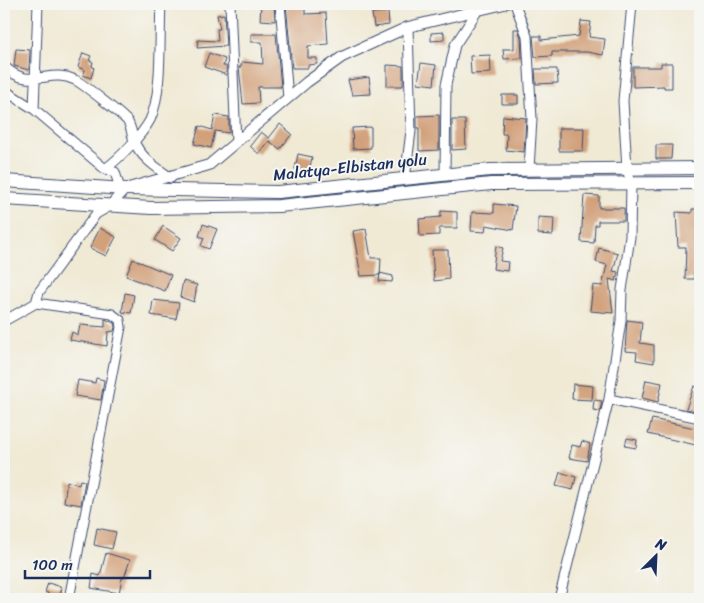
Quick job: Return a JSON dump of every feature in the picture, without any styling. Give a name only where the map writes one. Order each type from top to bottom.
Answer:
[{"type":"main road","name":"Malatya-Elbistan yolu","points":[[4,181],[122,189],[278,192],[490,170],[700,168]]},
{"type":"main road","name":"Malatya-Elbistan yolu","points":[[4,199],[151,208],[279,206],[491,184],[700,183]]},
{"type":"street","points":[[34,109],[38,4]]},
{"type":"street","points":[[106,169],[120,158],[150,120],[156,96],[160,4]]},
{"type":"street","points":[[230,4],[236,142]]},
{"type":"street","points":[[280,4],[288,98]]},
{"type":"street","points":[[36,303],[39,292],[96,214],[110,206],[122,189],[171,178],[209,165],[288,98],[342,57],[408,27],[504,4]]},
{"type":"street","points":[[515,4],[527,36],[532,119],[529,169]]},
{"type":"street","points":[[559,599],[609,398],[621,321],[622,290],[630,237],[631,183],[627,169],[623,101],[632,4]]},
{"type":"street","points":[[445,174],[446,85],[455,46],[478,10]]},
{"type":"street","points":[[405,179],[411,131],[408,27]]},
{"type":"street","points":[[4,66],[13,75],[34,80],[62,76],[74,79],[92,91],[128,122],[140,152],[171,178]]},
{"type":"street","points":[[4,90],[34,109],[106,169],[115,172],[122,189]]},
{"type":"street","points":[[4,321],[36,303],[112,314],[120,320],[121,327],[69,599]]},
{"type":"street","points":[[609,398],[700,418]]},
{"type":"building","points":[[261,4],[274,4],[275,21],[260,20]]},
{"type":"building","points":[[286,4],[305,4],[305,14],[326,13],[328,44],[308,46],[308,58],[317,58],[317,64],[308,65],[308,68],[292,68]]},
{"type":"building","points":[[388,12],[389,25],[374,27],[372,13]]},
{"type":"building","points":[[224,14],[226,46],[197,48],[198,40],[218,41],[217,29],[220,29],[217,15]]},
{"type":"building","points":[[581,21],[591,22],[589,37],[605,39],[603,55],[587,52],[552,52],[552,56],[535,57],[533,36],[541,36],[541,40],[579,36]]},
{"type":"building","points":[[514,29],[518,29],[521,37],[522,58],[504,59],[503,49],[514,49]]},
{"type":"building","points":[[444,32],[444,40],[431,41],[431,33]]},
{"type":"building","points":[[251,34],[276,34],[281,87],[258,87],[259,103],[243,104],[239,67],[241,67],[242,62],[263,64],[262,42],[251,42]]},
{"type":"building","points":[[16,49],[30,50],[29,70],[14,66]]},
{"type":"building","points":[[83,53],[91,56],[89,60],[93,62],[92,66],[94,68],[91,78],[83,75],[85,70],[78,67]]},
{"type":"building","points":[[209,53],[225,59],[223,66],[226,66],[227,75],[204,67]]},
{"type":"building","points":[[490,55],[491,73],[471,74],[470,56]]},
{"type":"building","points":[[421,63],[436,65],[434,85],[418,83]]},
{"type":"building","points":[[661,63],[672,63],[672,88],[664,88],[664,86],[633,87],[633,67],[661,67]]},
{"type":"building","points":[[387,65],[403,66],[403,86],[387,86]]},
{"type":"building","points":[[535,69],[557,69],[558,83],[536,84]]},
{"type":"building","points":[[369,77],[371,94],[352,95],[348,80]]},
{"type":"building","points":[[502,95],[518,95],[518,104],[502,104]]},
{"type":"building","points":[[215,115],[229,117],[229,133],[215,131],[211,148],[194,144],[199,126],[212,130]]},
{"type":"building","points":[[439,115],[439,150],[419,151],[417,116]]},
{"type":"building","points":[[503,116],[526,118],[524,152],[506,150],[507,134],[502,134]]},
{"type":"building","points":[[452,120],[465,120],[466,149],[452,150]]},
{"type":"building","points":[[280,124],[292,134],[280,149],[269,141],[259,154],[250,146],[261,132],[269,138]]},
{"type":"building","points":[[371,127],[371,148],[353,149],[352,128]]},
{"type":"building","points":[[559,128],[584,128],[583,151],[559,151]]},
{"type":"building","points":[[656,145],[672,145],[671,159],[656,159]]},
{"type":"building","points":[[298,154],[312,157],[309,172],[295,169]]},
{"type":"building","points":[[584,195],[599,196],[599,208],[624,208],[624,221],[598,221],[598,225],[595,225],[594,243],[581,242]]},
{"type":"building","points":[[494,204],[516,206],[513,230],[486,225],[485,232],[471,231],[472,212],[494,213]]},
{"type":"building","points":[[692,209],[700,209],[700,272],[694,272],[694,279],[685,279],[686,247],[678,247],[676,212],[692,213]]},
{"type":"building","points":[[441,211],[457,212],[457,228],[439,228],[439,235],[420,236],[419,219],[441,217]]},
{"type":"building","points":[[538,217],[554,218],[553,235],[538,234]]},
{"type":"building","points":[[203,224],[217,229],[209,249],[201,246],[204,238],[199,236]]},
{"type":"building","points":[[163,226],[181,238],[172,251],[155,240]]},
{"type":"building","points":[[100,228],[116,237],[106,256],[90,248]]},
{"type":"building","points":[[366,229],[371,258],[381,258],[380,275],[361,276],[353,231]]},
{"type":"building","points":[[496,246],[503,248],[500,261],[508,262],[507,271],[493,269]]},
{"type":"building","points":[[599,248],[618,253],[613,271],[618,272],[616,281],[609,279],[613,313],[590,311],[593,285],[602,286],[607,265],[596,262]]},
{"type":"building","points":[[432,250],[448,250],[449,279],[434,281]]},
{"type":"building","points":[[133,259],[171,275],[165,291],[126,276]]},
{"type":"building","points":[[380,273],[393,276],[392,282],[379,281]]},
{"type":"building","points":[[183,281],[197,285],[194,302],[180,297]]},
{"type":"building","points":[[125,293],[134,295],[131,313],[122,312]]},
{"type":"building","points":[[153,300],[179,303],[176,319],[151,315]]},
{"type":"building","points":[[105,319],[114,323],[115,327],[114,331],[108,332],[107,346],[70,340],[72,332],[78,335],[80,325],[105,327]]},
{"type":"building","points":[[627,320],[642,322],[640,343],[654,345],[654,363],[636,360],[637,352],[625,351]]},
{"type":"building","points":[[96,378],[104,380],[101,400],[75,396],[78,380],[95,383]]},
{"type":"building","points":[[646,380],[662,383],[658,402],[642,398]]},
{"type":"building","points":[[573,384],[593,386],[592,400],[572,399]]},
{"type":"building","points":[[694,386],[700,388],[700,412],[686,409]]},
{"type":"building","points":[[594,400],[602,401],[600,411],[593,410]]},
{"type":"building","points":[[652,419],[695,428],[696,424],[700,424],[700,446],[648,434]]},
{"type":"building","points":[[627,438],[637,440],[636,448],[625,446]]},
{"type":"building","points":[[582,441],[590,444],[587,461],[569,458],[572,445],[580,447]]},
{"type":"building","points":[[560,472],[576,477],[573,490],[556,486]]},
{"type":"building","points":[[80,480],[85,481],[81,505],[64,502],[67,481],[79,485]]},
{"type":"building","points":[[97,528],[116,532],[112,549],[94,545]]},
{"type":"building","points":[[106,553],[130,560],[124,578],[122,578],[119,593],[91,588],[93,574],[100,576]]},
{"type":"building","points":[[48,583],[62,587],[59,599],[47,599],[48,593],[45,592]]}]
